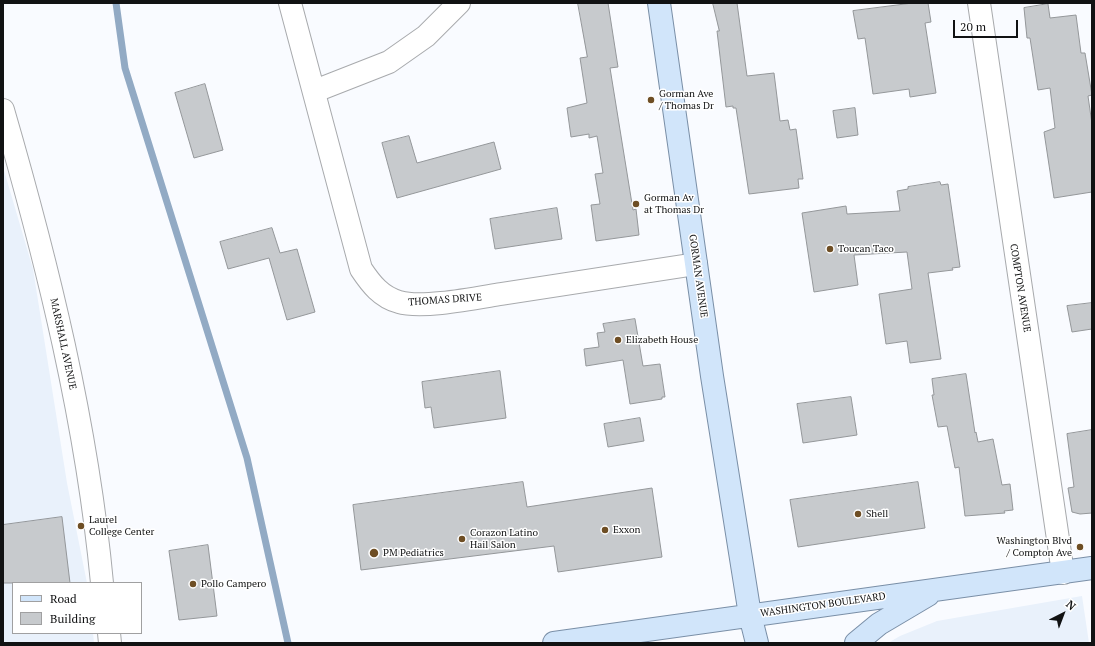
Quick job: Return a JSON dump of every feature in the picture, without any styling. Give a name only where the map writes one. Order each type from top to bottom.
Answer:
[{"type":"main road","name":"GORMAN AVENUE","points":[[659,3],[696,264],[750,615],[756,643]]},
{"type":"main road","name":"WASHINGTON BOULEVARD","points":[[554,643],[1092,568]]},
{"type":"main road","points":[[856,643],[879,624],[938,590]]},
{"type":"street","name":"THOMAS DRIVE","points":[[290,3],[315,91],[361,269],[371,284],[389,299],[400,303],[416,304],[461,300],[696,264]]},
{"type":"street","points":[[315,91],[389,62],[426,36],[458,3]]},
{"type":"street","name":"COMPTON AVENUE","points":[[978,3],[1063,572]]},
{"type":"street","name":"MARSHALL AVENUE","points":[[3,110],[41,246],[66,352],[96,521],[102,582]]},
{"type":"shaded area","points":[[3,167],[33,269],[67,483],[87,582],[12,582],[12,634],[93,634],[94,643],[3,643]]},
{"type":"shaded area","points":[[1082,596],[1089,643],[888,643],[900,636],[937,621]]},
{"type":"building","points":[[578,3],[608,3],[618,67],[610,68],[633,210],[636,209],[639,235],[596,241],[591,205],[600,204],[595,174],[603,173],[597,136],[589,138],[589,134],[571,137],[567,108],[587,103],[580,58],[587,57]]},
{"type":"building","points":[[713,3],[737,3],[747,76],[774,73],[780,121],[788,120],[790,130],[796,129],[803,179],[798,179],[799,188],[749,194],[736,108],[733,108],[733,106],[726,107],[717,31],[719,31]]},
{"type":"building","points":[[913,3],[928,3],[931,22],[925,23],[936,93],[910,97],[909,89],[873,94],[865,38],[858,39],[853,11]]},
{"type":"building","points":[[1048,4],[1050,18],[1076,15],[1081,53],[1085,53],[1092,95],[1088,96],[1092,124],[1092,192],[1054,198],[1044,132],[1055,128],[1050,88],[1038,90],[1030,38],[1027,38],[1024,8]]},
{"type":"building","points":[[205,84],[223,150],[194,158],[175,93]]},
{"type":"building","points":[[855,108],[858,135],[837,138],[833,111]]},
{"type":"building","points":[[409,136],[417,163],[494,142],[501,169],[397,198],[382,143]]},
{"type":"building","points":[[940,182],[941,185],[948,184],[960,267],[952,268],[953,270],[928,273],[941,359],[910,363],[907,341],[886,344],[879,294],[912,289],[907,252],[854,255],[858,285],[814,292],[802,213],[846,206],[847,214],[900,211],[897,191],[908,189],[908,187]]},
{"type":"building","points":[[557,208],[562,239],[495,249],[490,219]]},
{"type":"building","points":[[272,228],[280,253],[297,249],[315,312],[287,320],[269,258],[228,269],[220,242]]},
{"type":"building","points":[[1092,303],[1092,329],[1072,332],[1067,306]]},
{"type":"building","points":[[635,319],[643,366],[660,364],[665,397],[662,397],[662,399],[630,404],[623,360],[586,366],[584,349],[599,347],[597,333],[605,332],[603,324]]},
{"type":"building","points":[[500,371],[506,418],[434,428],[431,407],[425,408],[422,382]]},
{"type":"building","points":[[966,374],[975,433],[976,432],[978,442],[993,439],[1002,485],[1010,484],[1013,510],[1004,511],[1005,513],[965,516],[959,467],[955,468],[947,426],[938,427],[932,395],[934,395],[932,379]]},
{"type":"building","points":[[851,397],[857,435],[803,443],[797,404]]},
{"type":"building","points":[[640,418],[644,441],[608,447],[604,424]]},
{"type":"building","points":[[1092,430],[1092,513],[1080,514],[1072,512],[1068,488],[1074,487],[1067,434]]},
{"type":"building","points":[[523,482],[527,507],[652,488],[662,557],[558,572],[554,546],[361,570],[353,505]]},
{"type":"building","name":"Shell","points":[[918,482],[925,528],[798,547],[790,500]]},
{"type":"building","points":[[62,517],[70,582],[3,583],[3,525]]},
{"type":"building","name":"Pollo Campero","points":[[208,545],[217,616],[179,620],[169,551]]},
{"type":"waterway","points":[[116,3],[125,68],[247,458],[288,643]]},
{"type":"place","name":"Gorman Ave / Thomas Dr","points":[[651,100]]},
{"type":"place","name":"Gorman Av at Thomas Dr","points":[[636,204]]},
{"type":"place","name":"Toucan Taco","points":[[830,249]]},
{"type":"place","name":"Elizabeth House","points":[[618,340]]},
{"type":"place","name":"Shell","points":[[858,514]]},
{"type":"place","name":"Laurel College Center","points":[[81,526]]},
{"type":"place","name":"Exxon","points":[[605,530]]},
{"type":"place","name":"Corazon Latino Hail Salon","points":[[462,539]]},
{"type":"place","name":"Washington Blvd / Compton Ave","points":[[1080,547]]},
{"type":"place","name":"PM Pediatrics","points":[[374,553]]},
{"type":"place","name":"Pollo Campero","points":[[193,584]]}]
